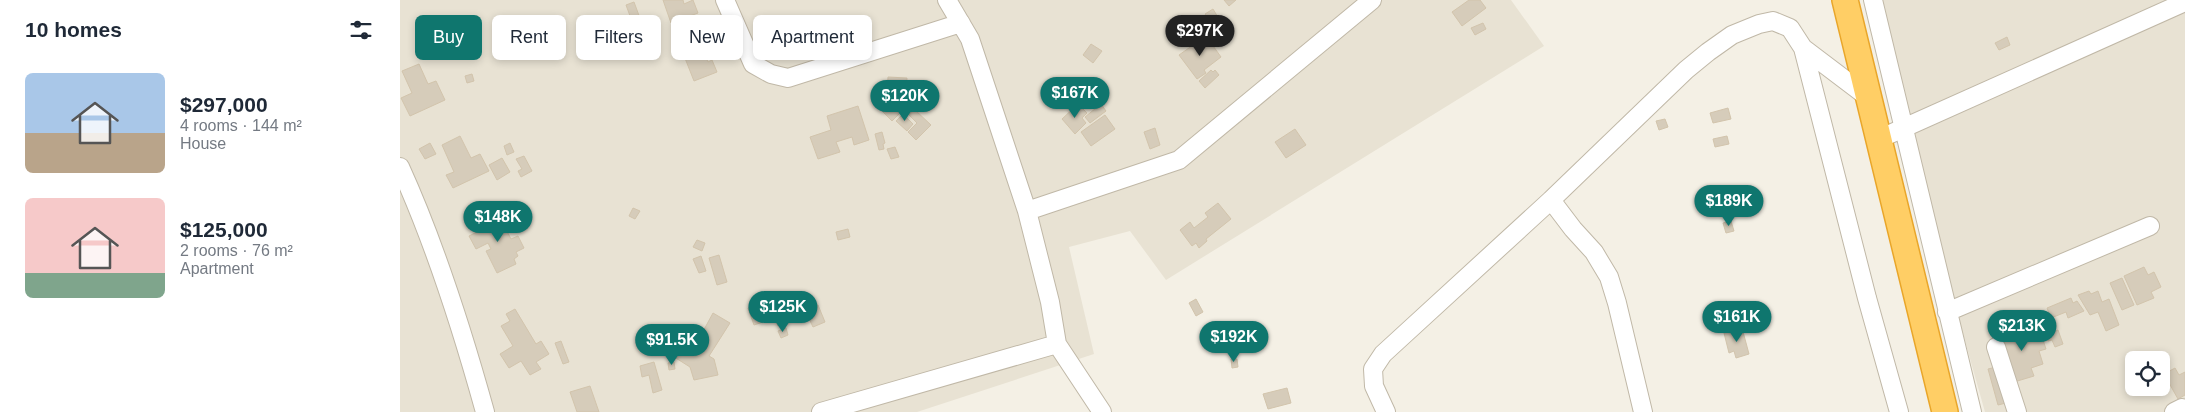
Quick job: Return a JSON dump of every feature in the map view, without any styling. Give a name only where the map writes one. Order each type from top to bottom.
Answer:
[{"type":"highway","points":[[1845,0],[1945,412]]},
{"type":"street","points":[[725,0],[753,64],[771,74],[788,78],[961,23]]},
{"type":"street","points":[[946,0],[970,39],[1027,211],[1050,302],[1058,344],[1102,412]]},
{"type":"street","points":[[1027,211],[1179,160],[1372,0]]},
{"type":"street","points":[[1873,0],[1902,128],[1972,412]]},
{"type":"street","points":[[1879,139],[2185,2]]},
{"type":"street","points":[[1386,412],[1374,386],[1373,369],[1383,354],[1551,200],[1686,70],[1732,35],[1759,24],[1780,22],[1794,31],[1803,48],[1867,298],[1899,412]]},
{"type":"street","points":[[1803,48],[1869,98]]},
{"type":"street","points":[[400,167],[417,204],[461,328],[485,412]]},
{"type":"street","points":[[1551,200],[1573,229],[1594,252],[1608,277],[1617,303],[1643,412]]},
{"type":"street","points":[[1948,312],[2150,226]]},
{"type":"street","points":[[821,412],[1058,344]]},
{"type":"street","points":[[1996,347],[2017,412]]},
{"type":"shaded area","points":[[400,0],[1511,0],[1544,46],[1166,280],[1130,231],[1069,247],[1094,354],[917,412],[400,412]]},
{"type":"shaded area","points":[[1869,0],[2185,0],[2185,412],[1985,412]]},
{"type":"building","points":[[663,0],[683,0],[684,4],[693,0],[698,13],[693,15],[671,15],[671,23]]},
{"type":"building","points":[[1224,0],[1236,0],[1229,6]]},
{"type":"building","points":[[1469,0],[1480,0],[1486,8],[1462,26],[1452,12]]},
{"type":"building","points":[[634,2],[639,15],[630,15],[626,5]]},
{"type":"building","points":[[1213,9],[1222,24],[1210,31],[1204,21],[1208,18],[1205,14]]},
{"type":"building","points":[[1483,23],[1486,29],[1475,35],[1471,28]]},
{"type":"building","points":[[1206,36],[1221,57],[1204,70],[1206,73],[1197,79],[1179,55]]},
{"type":"building","points":[[2007,37],[2010,45],[1999,50],[1995,43]]},
{"type":"building","points":[[1091,44],[1102,51],[1093,63],[1083,55]]},
{"type":"building","points":[[686,60],[707,60],[708,62],[712,60],[717,72],[694,81]]},
{"type":"building","points":[[419,64],[428,84],[436,81],[445,100],[410,116],[401,98],[412,93],[402,71]]},
{"type":"building","points":[[1211,70],[1213,72],[1215,70],[1219,75],[1205,88],[1199,81]]},
{"type":"building","points":[[472,74],[474,81],[467,83],[465,76]]},
{"type":"building","points":[[888,77],[907,78],[906,95],[887,94]]},
{"type":"building","points":[[1094,79],[1095,88],[1085,90],[1083,81]]},
{"type":"building","points":[[909,95],[916,106],[906,113],[899,102]]},
{"type":"building","points":[[887,97],[902,111],[892,121],[877,106]]},
{"type":"building","points":[[1078,104],[1087,113],[1082,118],[1086,123],[1075,134],[1062,119]]},
{"type":"building","points":[[1101,104],[1106,111],[1090,123],[1085,117]]},
{"type":"building","points":[[858,106],[869,140],[854,145],[852,137],[836,142],[840,152],[818,159],[810,137],[831,130],[827,116]]},
{"type":"building","points":[[1728,108],[1731,119],[1713,123],[1710,113]]},
{"type":"building","points":[[914,109],[931,125],[916,140],[908,132],[917,123],[909,115]]},
{"type":"building","points":[[903,114],[913,124],[907,131],[896,121]]},
{"type":"building","points":[[1105,115],[1115,129],[1091,146],[1081,132]]},
{"type":"building","points":[[1665,119],[1668,127],[1659,130],[1656,121]]},
{"type":"building","points":[[1155,128],[1160,145],[1150,149],[1144,132]]},
{"type":"building","points":[[1295,129],[1306,145],[1286,158],[1275,142]]},
{"type":"building","points":[[882,132],[885,143],[883,144],[884,149],[879,150],[875,134]]},
{"type":"building","points":[[460,136],[471,158],[480,154],[489,171],[453,188],[446,175],[454,172],[442,145]]},
{"type":"building","points":[[1727,136],[1729,144],[1715,147],[1713,139]]},
{"type":"building","points":[[430,143],[436,154],[425,159],[419,149]]},
{"type":"building","points":[[510,143],[514,152],[507,155],[504,146]]},
{"type":"building","points":[[895,147],[899,157],[891,159],[887,149]]},
{"type":"building","points":[[524,156],[532,171],[521,177],[518,171],[522,169],[516,159]]},
{"type":"building","points":[[502,158],[510,172],[497,180],[489,165]]},
{"type":"building","points":[[1218,203],[1231,219],[1206,239],[1207,241],[1199,248],[1196,243],[1192,246],[1180,230],[1190,222],[1194,228],[1208,217],[1205,213]]},
{"type":"building","points":[[508,204],[516,212],[512,216],[504,208]]},
{"type":"building","points":[[1727,206],[1730,213],[1723,215],[1721,208]]},
{"type":"building","points":[[633,208],[640,211],[635,219],[629,216]]},
{"type":"building","points":[[494,213],[498,221],[501,220],[511,239],[518,236],[524,248],[516,252],[518,256],[514,259],[516,264],[497,273],[486,251],[491,249],[488,243],[476,249],[469,236],[485,228],[481,220]]},
{"type":"building","points":[[1731,221],[1734,231],[1726,233],[1723,223]]},
{"type":"building","points":[[848,229],[850,237],[838,240],[836,232]]},
{"type":"building","points":[[697,240],[705,243],[702,251],[693,247]]},
{"type":"building","points":[[719,255],[727,282],[717,285],[709,258]]},
{"type":"building","points":[[701,256],[706,271],[699,273],[693,259]]},
{"type":"building","points":[[2144,267],[2148,275],[2154,272],[2161,287],[2151,292],[2154,298],[2137,305],[2124,276]]},
{"type":"building","points":[[2122,278],[2134,305],[2122,310],[2110,283]]},
{"type":"building","points":[[2089,291],[2091,294],[2098,291],[2102,302],[2109,299],[2119,325],[2106,331],[2098,312],[2090,315],[2078,295]]},
{"type":"building","points":[[794,292],[799,305],[791,308],[795,320],[778,326],[775,318],[754,325],[748,308]]},
{"type":"building","points":[[2071,298],[2073,303],[2077,301],[2084,311],[2068,318],[2066,312],[2051,318],[2047,308]]},
{"type":"building","points":[[1196,299],[1203,312],[1196,316],[1189,303]]},
{"type":"building","points":[[818,305],[825,322],[813,327],[805,310]]},
{"type":"building","points":[[515,309],[536,344],[541,341],[549,354],[536,362],[541,369],[530,375],[521,361],[509,368],[500,354],[513,346],[501,326],[510,321],[506,314]]},
{"type":"building","points":[[713,313],[730,323],[709,356],[714,359],[718,375],[694,380],[690,367],[671,355],[680,342],[694,348]]},
{"type":"building","points":[[2038,316],[2042,323],[2026,330],[2022,323]]},
{"type":"building","points":[[2016,323],[2021,337],[2040,331],[2046,349],[2039,351],[2043,364],[2031,368],[2034,376],[2014,382],[2004,351],[2007,350],[1999,328]]},
{"type":"building","points":[[786,328],[788,335],[781,338],[778,331]]},
{"type":"building","points":[[1742,328],[1749,354],[1736,358],[1734,351],[1729,353],[1724,333]]},
{"type":"building","points":[[2058,330],[2063,344],[2055,347],[2052,340],[2048,341],[2046,335]]},
{"type":"building","points":[[649,340],[651,351],[643,353],[640,342]]},
{"type":"building","points":[[561,341],[569,362],[563,364],[555,343]]},
{"type":"building","points":[[1231,359],[1237,359],[1238,367],[1232,368]]},
{"type":"building","points":[[654,362],[662,390],[653,393],[649,375],[642,377],[640,366]]},
{"type":"building","points":[[674,362],[675,369],[669,370],[668,363]]},
{"type":"building","points":[[1996,367],[2010,402],[1998,405],[1988,369]]},
{"type":"building","points":[[2175,368],[2179,375],[2185,372],[2185,395],[2178,399],[2170,385],[2170,371]]},
{"type":"building","points":[[590,386],[599,412],[577,412],[570,392]]},
{"type":"building","points":[[1287,388],[1291,403],[1268,409],[1263,394]]}]
